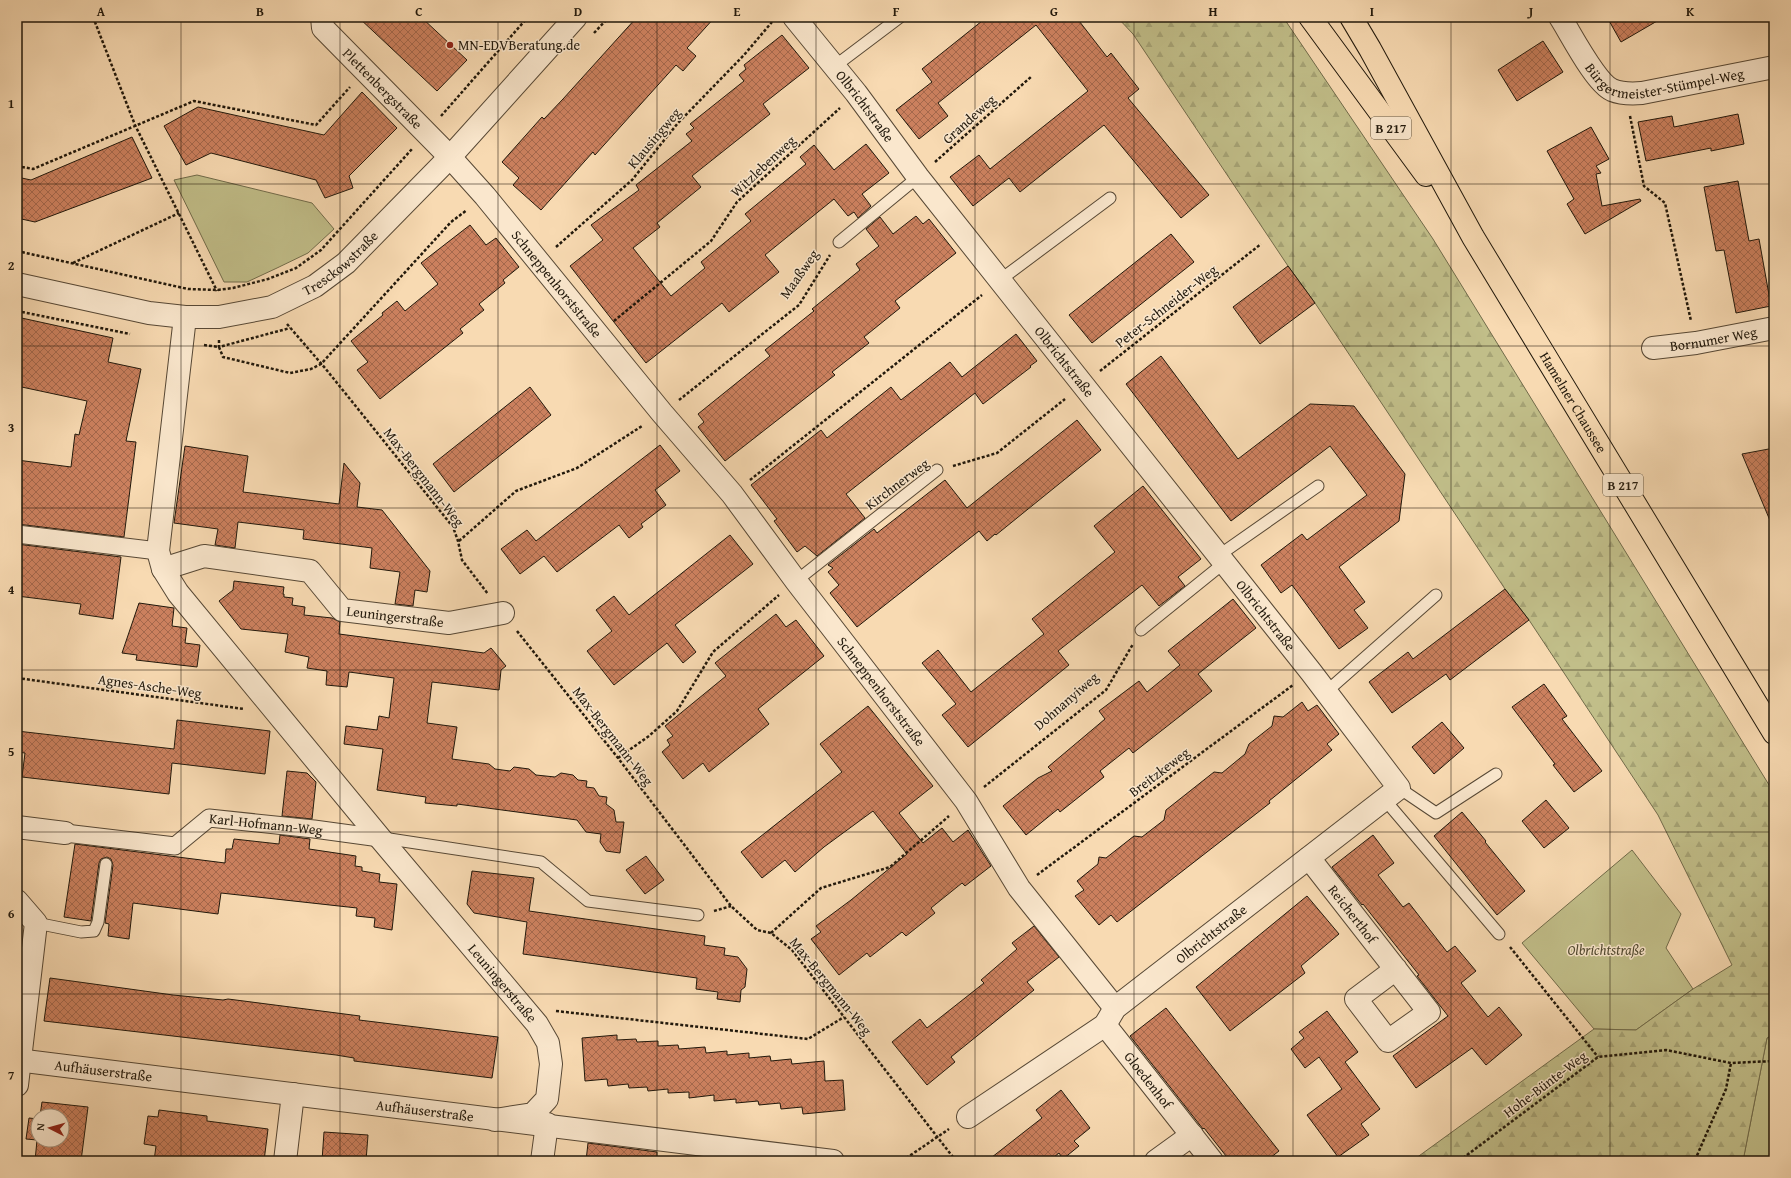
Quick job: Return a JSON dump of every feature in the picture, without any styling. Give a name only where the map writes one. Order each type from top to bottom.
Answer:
[{"type":"main road","name":"Hamelner Chaussee","points":[[1310,17],[1344,66],[1472,237]]},
{"type":"main road","name":"Hamelner Chaussee","points":[[1351,17],[1370,49],[1472,237],[1774,733]]},
{"type":"street","name":"Plettenbergstraße","points":[[322,17],[323,28],[450,157]]},
{"type":"street","name":"Tresckowstraße","points":[[17,284],[148,313],[185,317],[219,317],[272,307],[315,286],[346,263],[450,157],[576,17]]},
{"type":"street","name":"Olbrichtstraße","points":[[794,17],[835,66],[918,177],[1311,672],[1326,692],[1392,794],[1309,858],[1110,1017],[968,1117]]},
{"type":"street","name":"Bürgermeister-Stümpel-Weg","points":[[1560,17],[1597,77],[1611,89],[1626,94],[1642,93],[1774,67]]},
{"type":"street","name":"Schneppenhorststraße","points":[[450,157],[485,196],[597,335],[732,494],[796,581],[966,801],[1019,888],[1110,1017]]},
{"type":"street","points":[[17,534],[161,560],[162,506],[185,317]]},
{"type":"street","name":"Bornumer Weg","points":[[1653,348],[1696,343],[1774,328]]},
{"type":"street","name":"Leuningerstraße","points":[[495,1120],[533,1114],[547,1099],[551,1064],[548,1043],[537,1024],[380,838],[280,714],[178,593],[161,560],[204,556],[310,571],[342,610],[449,624],[503,613]]},
{"type":"street","name":"Karl-Hofmann-Weg","points":[[18,827],[175,846],[209,818],[314,829],[380,838]]},
{"type":"street","name":"Reicherthof","points":[[1309,858],[1396,969]]},
{"type":"street","points":[[17,901],[36,923],[17,1085]]},
{"type":"street","name":"Gloedenhof","points":[[1110,1017],[1192,1135],[1212,1161]]},
{"type":"street","name":"Aufhäuserstraße","points":[[19,1060],[495,1120],[547,1124],[826,1161]]},
{"type":"street","points":[[285,1161],[293,1094]]},
{"type":"street","points":[[542,1161],[547,1124]]},
{"type":"street","points":[[1156,1161],[1192,1135]]},
{"type":"lane","points":[[835,66],[900,17]]},
{"type":"lane","points":[[839,242],[918,177]]},
{"type":"lane","points":[[1000,280],[1110,198]]},
{"type":"lane","name":"Kirchnerweg","points":[[796,581],[937,470]]},
{"type":"lane","points":[[1141,630],[1221,559],[1318,486]]},
{"type":"lane","points":[[1326,692],[1436,595]]},
{"type":"lane","points":[[1392,794],[1436,814],[1496,774]]},
{"type":"lane","points":[[1392,794],[1500,934]]},
{"type":"lane","points":[[380,838],[541,862],[588,901],[698,916]]},
{"type":"lane","points":[[36,923],[81,932],[94,931],[98,922],[106,864]]},
{"type":"path","points":[[93,17],[135,125],[217,290],[219,347],[223,357],[290,373],[311,369],[321,364],[451,222],[485,196]]},
{"type":"path","points":[[17,251],[188,289],[217,290],[233,288],[268,279],[296,268],[321,250],[426,134],[528,17]]},
{"type":"path","name":"Klausingweg","points":[[539,262],[632,180],[678,123],[744,55],[776,17]]},
{"type":"path","points":[[17,166],[32,169],[194,101],[316,124],[366,71]]},
{"type":"path","name":"Grandeweg","points":[[918,177],[1032,76]]},
{"type":"path","name":"Witzlebenweg","points":[[597,335],[711,241],[737,202],[856,93]]},
{"type":"path","points":[[1626,94],[1644,186],[1665,203],[1696,343]]},
{"type":"path","points":[[72,263],[179,213]]},
{"type":"path","name":"Maaßweg","points":[[662,413],[799,305],[839,242]]},
{"type":"path","name":"Peter-Schneider-Weg","points":[[1083,385],[1261,244]]},
{"type":"path","points":[[732,494],[1000,280]]},
{"type":"path","name":"Max-Bergmann-Weg","points":[[272,307],[321,364],[453,527],[462,560],[618,758],[731,906],[756,930],[771,933],[792,950],[956,1161]]},
{"type":"path","points":[[17,311],[132,334]]},
{"type":"path","points":[[183,341],[219,347],[290,328]]},
{"type":"path","name":"Kirchnerweg","points":[[937,470],[997,453],[1083,385]]},
{"type":"path","points":[[458,541],[516,491],[577,468],[662,413]]},
{"type":"path","points":[[618,758],[648,736],[677,711],[713,652],[796,581]]},
{"type":"path","name":"Dohnanyiweg","points":[[966,801],[1106,690],[1141,630]]},
{"type":"path","name":"Breitzkeweg","points":[[1019,888],[1311,672]]},
{"type":"path","name":"Agnes-Asche-Weg","points":[[17,678],[280,714]]},
{"type":"path","points":[[771,933],[821,888],[890,867],[966,801]]},
{"type":"path","points":[[1500,934],[1598,1057]]},
{"type":"path","points":[[522,1007],[808,1039],[844,1017]]},
{"type":"path","name":"Hohe-Bünte-Weg","points":[[1459,1161],[1598,1057],[1666,1050],[1731,1063],[1774,1061]]},
{"type":"path","points":[[1695,1160],[1726,1089],[1731,1063]]},
{"type":"path","points":[[902,1161],[968,1117]]},
{"type":"green space","points":[[1117,17],[1283,17],[1433,239],[1774,793],[1774,1034],[1767,1038],[1743,1161],[1412,1161],[1594,1029],[1636,1030],[1693,989],[1732,965],[1658,815],[1529,620],[1505,589],[1315,303],[1288,266],[1133,34]]},
{"type":"green space","points":[[197,175],[312,203],[334,229],[308,253],[277,268],[247,282],[224,282],[174,180]]},
{"type":"green space","name":"Olbrichtstraße","points":[[1632,850],[1681,914],[1666,948],[1693,989],[1636,1030],[1594,1029],[1522,943]]},
{"type":"green space","points":[[1774,1034],[1774,1161],[1743,1161],[1767,1038]]},
{"type":"building","points":[[358,17],[421,17],[467,60],[437,91]]},
{"type":"building","points":[[637,17],[715,17],[687,48],[696,56],[683,71],[676,65],[595,155],[593,152],[541,210],[513,185],[519,178],[502,162],[542,117],[544,119],[563,99]]},
{"type":"building","points":[[987,17],[1076,17],[1107,57],[1111,53],[1139,89],[1128,98],[1209,195],[1181,218],[1104,125],[1020,192],[1009,178],[973,206],[950,177],[979,155],[990,169],[1088,91],[1036,25],[938,103],[948,116],[919,139],[896,110],[932,82],[922,69]]},
{"type":"building","points":[[1607,17],[1664,17],[1621,42]]},
{"type":"building","points":[[782,35],[809,68],[763,104],[770,114],[692,176],[701,187],[657,223],[660,227],[633,248],[671,296],[705,268],[701,262],[751,221],[745,214],[806,164],[800,157],[814,145],[834,170],[866,144],[889,173],[862,194],[871,206],[858,218],[854,212],[848,216],[834,199],[765,255],[779,272],[729,312],[722,303],[646,363],[570,266],[603,240],[591,225],[639,190],[636,185],[692,141],[686,134],[694,128],[690,124],[744,81],[739,75],[746,69],[744,65]]},
{"type":"building","points":[[1543,41],[1563,72],[1517,101],[1498,70]]},
{"type":"building","points":[[362,92],[397,128],[349,176],[353,188],[325,198],[316,180],[211,153],[186,165],[164,126],[198,107],[324,135]]},
{"type":"building","points":[[1738,114],[1744,144],[1711,151],[1711,148],[1646,161],[1638,122],[1672,116],[1674,127]]},
{"type":"building","points":[[1591,127],[1609,159],[1596,166],[1601,173],[1596,174],[1602,206],[1640,199],[1641,201],[1585,234],[1567,204],[1574,199],[1547,151]]},
{"type":"building","points":[[132,137],[152,178],[35,222],[17,218],[17,177],[31,180]]},
{"type":"building","points":[[1738,181],[1749,241],[1759,239],[1771,306],[1736,313],[1724,250],[1716,251],[1704,187]]},
{"type":"building","points":[[916,216],[923,224],[929,219],[956,253],[895,301],[900,308],[864,337],[869,343],[832,372],[835,375],[725,461],[698,427],[704,422],[698,414],[770,356],[765,350],[814,311],[812,309],[860,270],[856,264],[879,246],[866,229],[880,217],[893,234]]},
{"type":"building","points":[[470,225],[486,245],[496,238],[519,267],[503,280],[505,283],[479,304],[484,310],[460,329],[463,333],[380,399],[357,370],[368,362],[351,341],[383,315],[382,313],[397,301],[405,311],[438,284],[421,263]]},
{"type":"building","points":[[1171,234],[1194,262],[1092,343],[1069,315]]},
{"type":"building","points":[[1288,266],[1315,303],[1260,344],[1233,307]]},
{"type":"building","points":[[17,317],[113,338],[108,362],[141,369],[126,441],[136,442],[124,537],[17,524],[17,460],[71,467],[75,434],[79,435],[87,401],[17,386]]},
{"type":"building","points":[[1016,334],[1037,361],[1030,366],[1031,367],[983,404],[975,393],[846,494],[865,518],[817,556],[805,546],[797,552],[774,521],[777,519],[751,485],[821,430],[827,438],[891,387],[901,400],[950,362],[962,377]]},
{"type":"building","points":[[1161,356],[1238,459],[1310,404],[1354,406],[1405,474],[1399,521],[1339,567],[1365,602],[1354,610],[1368,628],[1339,649],[1292,585],[1281,593],[1261,565],[1302,534],[1307,540],[1367,495],[1330,446],[1231,521],[1126,384]]},
{"type":"building","points":[[530,387],[551,415],[454,492],[433,464]]},
{"type":"building","points":[[1077,420],[1101,450],[996,535],[995,534],[987,541],[979,531],[857,627],[830,593],[839,585],[828,572],[833,568],[828,565],[874,529],[877,533],[945,480],[967,508]]},
{"type":"building","points":[[660,445],[680,471],[655,490],[666,505],[641,524],[643,527],[629,538],[619,525],[557,572],[544,556],[520,574],[501,549],[527,530],[536,541]]},
{"type":"building","points":[[185,446],[248,456],[243,492],[339,504],[344,463],[360,483],[357,507],[382,510],[430,571],[427,592],[415,590],[413,606],[395,604],[400,572],[370,568],[372,548],[303,539],[304,530],[238,522],[235,548],[215,545],[218,529],[174,523]]},
{"type":"building","points":[[1774,448],[1774,530],[1742,454]]},
{"type":"building","points":[[1143,486],[1201,559],[1178,577],[1185,586],[1159,606],[1142,585],[1058,651],[1069,665],[968,747],[942,715],[956,704],[922,663],[938,650],[971,692],[1044,634],[1032,619],[1115,552],[1094,526]]},
{"type":"building","points":[[730,535],[753,564],[675,625],[696,652],[683,663],[667,643],[614,685],[587,651],[612,631],[596,610],[614,596],[629,615]]},
{"type":"building","points":[[17,544],[121,557],[113,619],[79,614],[81,604],[17,596]]},
{"type":"building","points":[[234,581],[284,587],[284,597],[293,598],[292,605],[305,607],[304,615],[332,618],[340,622],[339,634],[484,653],[491,648],[506,666],[501,670],[499,690],[432,682],[427,723],[457,727],[452,759],[489,764],[495,769],[510,771],[514,767],[529,769],[536,775],[555,777],[561,773],[573,775],[578,780],[587,781],[586,787],[594,788],[599,796],[607,797],[606,804],[614,810],[616,822],[624,822],[620,853],[606,851],[600,842],[601,834],[586,832],[577,820],[457,804],[457,806],[425,803],[426,797],[377,790],[383,749],[344,744],[346,726],[377,730],[379,716],[389,718],[394,678],[349,672],[347,687],[326,685],[327,671],[307,668],[309,657],[285,652],[288,634],[241,629],[219,601],[233,590]]},
{"type":"building","points":[[1505,589],[1529,620],[1450,680],[1446,674],[1392,713],[1369,682],[1408,652],[1413,659]]},
{"type":"building","points":[[1233,599],[1256,628],[1198,674],[1212,691],[1133,753],[1129,748],[1100,771],[1104,777],[1060,812],[1058,809],[1026,835],[1003,806],[1038,778],[1052,771],[1048,767],[1105,719],[1099,711],[1139,681],[1147,692],[1180,665],[1168,651]]},
{"type":"building","points":[[139,603],[174,608],[172,626],[187,628],[185,643],[200,645],[197,667],[136,660],[137,655],[122,653]]},
{"type":"building","points":[[776,614],[786,627],[796,620],[824,656],[758,709],[769,724],[709,772],[703,763],[683,779],[662,752],[670,745],[667,740],[673,736],[665,726],[726,676],[715,663]]},
{"type":"building","points":[[1544,684],[1567,716],[1562,719],[1602,771],[1574,792],[1512,707]]},
{"type":"building","points":[[1302,702],[1308,711],[1317,705],[1339,734],[1327,744],[1332,750],[1269,801],[1270,803],[1117,922],[1111,915],[1099,925],[1075,896],[1084,890],[1077,881],[1098,864],[1099,857],[1106,858],[1134,836],[1142,837],[1164,820],[1166,810],[1214,772],[1222,773],[1245,754],[1249,744],[1272,726],[1274,716],[1283,717]]},
{"type":"building","points":[[868,706],[933,786],[899,813],[923,843],[942,828],[953,842],[968,830],[991,866],[965,886],[962,883],[931,908],[935,913],[906,936],[902,932],[870,957],[867,953],[839,975],[811,939],[821,932],[816,926],[851,900],[907,854],[873,811],[824,847],[795,872],[785,860],[762,878],[741,852],[842,772],[820,744]]},
{"type":"building","points":[[177,720],[270,731],[265,774],[172,763],[169,794],[22,777],[25,753],[17,752],[17,731],[174,749]]},
{"type":"building","points":[[1442,722],[1464,748],[1434,774],[1412,747]]},
{"type":"building","points":[[287,771],[307,773],[316,782],[312,819],[282,816]]},
{"type":"building","points":[[1546,800],[1569,828],[1544,848],[1522,821]]},
{"type":"building","points":[[1462,812],[1525,891],[1497,915],[1434,836]]},
{"type":"building","points":[[280,835],[310,839],[309,849],[356,856],[355,866],[362,867],[362,871],[380,874],[379,882],[397,884],[392,930],[374,927],[375,918],[356,916],[357,908],[221,893],[218,914],[133,903],[129,939],[108,936],[109,924],[105,923],[113,865],[111,859],[107,857],[101,859],[99,863],[91,921],[64,917],[75,844],[225,863],[226,849],[232,849],[234,839],[279,844]]},
{"type":"building","points":[[1373,835],[1394,863],[1378,875],[1403,907],[1409,903],[1447,952],[1455,946],[1476,971],[1461,983],[1488,1017],[1499,1007],[1522,1035],[1486,1065],[1472,1048],[1416,1088],[1393,1056],[1448,1016],[1417,976],[1419,975],[1332,867]]},
{"type":"building","points":[[646,856],[664,880],[645,894],[626,870]]},
{"type":"building","points":[[472,871],[534,878],[529,911],[705,936],[704,945],[725,948],[724,955],[738,957],[747,969],[745,987],[741,990],[740,1002],[717,999],[718,992],[696,989],[697,978],[523,954],[527,922],[474,913],[467,904]]},
{"type":"building","points":[[1307,896],[1339,934],[1301,966],[1305,973],[1230,1031],[1196,987]]},
{"type":"building","points":[[1034,926],[1059,957],[1027,982],[1034,990],[951,1057],[955,1062],[927,1085],[892,1042],[920,1019],[927,1028],[984,983],[981,980],[1017,949],[1012,943]]},
{"type":"building","points":[[50,978],[173,995],[223,1000],[228,999],[360,1016],[359,1020],[498,1037],[492,1078],[354,1061],[354,1058],[336,1055],[44,1021]]},
{"type":"building","points":[[1166,1008],[1279,1151],[1266,1161],[1230,1161],[1130,1036]]},
{"type":"building","points":[[1327,1011],[1358,1052],[1345,1062],[1380,1109],[1361,1124],[1369,1135],[1338,1157],[1307,1115],[1342,1089],[1319,1057],[1305,1068],[1291,1049],[1304,1038],[1299,1032]]},
{"type":"building","points":[[617,1035],[617,1040],[636,1039],[637,1042],[658,1041],[658,1046],[678,1045],[679,1049],[705,1047],[706,1053],[727,1051],[727,1055],[749,1053],[749,1058],[770,1056],[771,1061],[791,1059],[792,1064],[824,1061],[825,1081],[843,1080],[845,1110],[803,1114],[802,1107],[781,1109],[780,1103],[759,1105],[758,1101],[736,1103],[736,1099],[714,1101],[714,1095],[689,1098],[689,1092],[668,1093],[668,1089],[648,1091],[647,1087],[629,1088],[628,1084],[608,1086],[607,1079],[585,1081],[582,1038]]},
{"type":"building","points":[[1061,1090],[1090,1128],[1074,1141],[1079,1146],[1063,1159],[1059,1153],[1049,1161],[987,1161],[1042,1118],[1036,1110]]},
{"type":"building","points":[[42,1102],[88,1107],[81,1161],[35,1161],[36,1148],[70,1148],[70,1108],[41,1108]]},
{"type":"building","points":[[159,1110],[207,1116],[207,1121],[268,1129],[264,1161],[232,1161],[202,1157],[201,1161],[154,1161],[156,1146],[144,1144],[148,1116],[158,1117]]},
{"type":"building","points":[[30,1118],[30,1139],[26,1139]]},
{"type":"building","points":[[324,1132],[368,1135],[366,1161],[322,1161]]},
{"type":"building","points":[[588,1143],[657,1152],[657,1161],[586,1161]]},
{"type":"place","name":"MN-EDVBeratung.de","points":[[450,45]]}]
